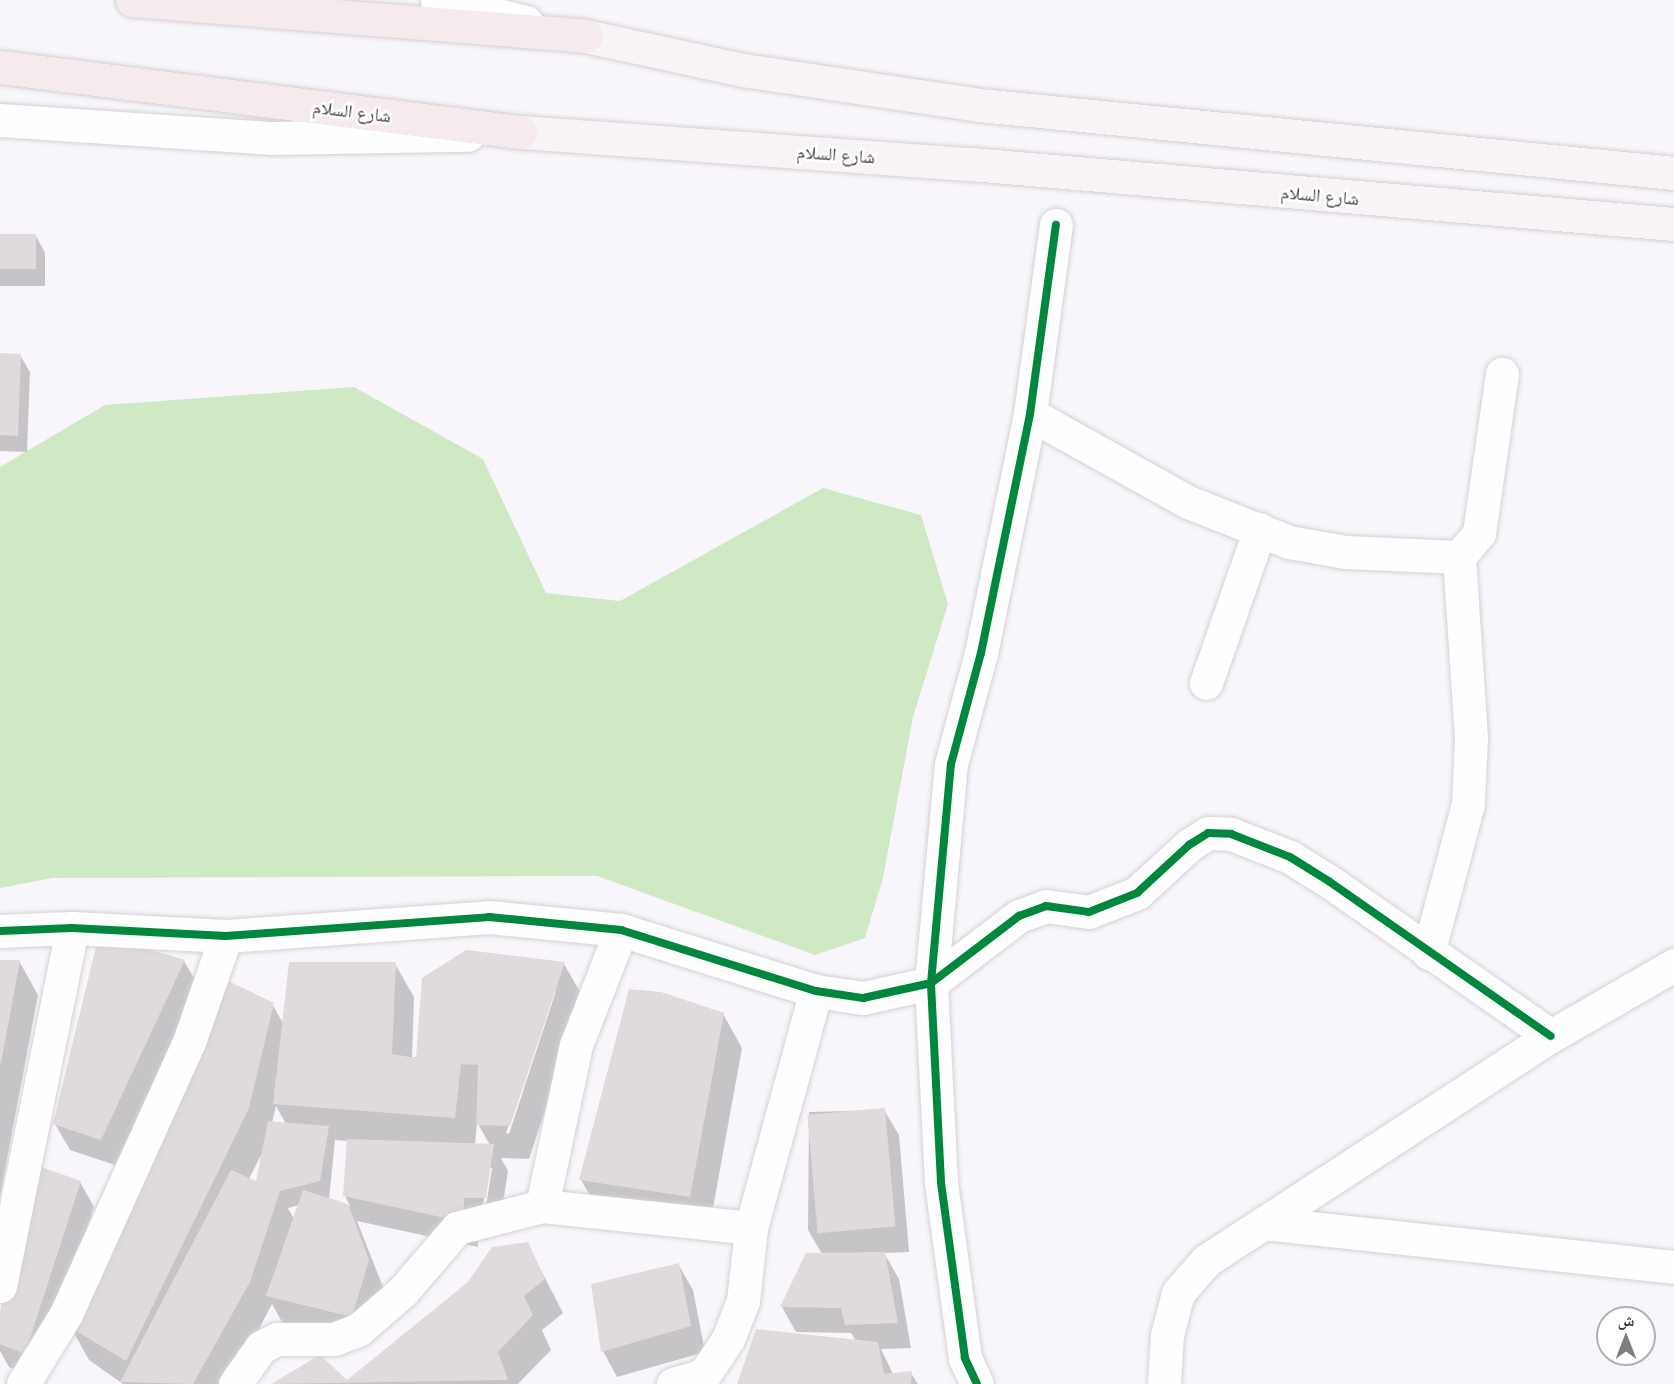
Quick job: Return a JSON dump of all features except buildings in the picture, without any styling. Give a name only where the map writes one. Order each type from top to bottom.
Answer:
[{"type":"highway","points":[[132,0],[586,36]]},
{"type":"highway","name":"شارع السلام","points":[[0,67],[520,132]]},
{"type":"main road","points":[[586,36],[743,70],[979,105],[1674,173]]},
{"type":"main road","name":"شارع السلام","points":[[520,132],[971,164],[1674,224]]},
{"type":"street","points":[[437,0],[586,36]]},
{"type":"street","points":[[0,120],[269,138],[520,132]]},
{"type":"street","points":[[977,1384],[965,1358],[941,1182],[931,983],[951,764],[981,653],[1030,414],[1056,225]]},
{"type":"street","points":[[1428,953],[1468,804],[1471,738],[1459,557],[1479,533],[1502,374]]},
{"type":"street","points":[[1030,414],[1188,502],[1260,528],[1289,542],[1344,552],[1459,557]]},
{"type":"street","points":[[1206,683],[1260,528]]},
{"type":"street","points":[[0,931],[72,928],[226,936],[489,917],[621,930],[816,991],[863,998],[931,983],[1019,916],[1046,906],[1089,912],[1137,893],[1208,833],[1231,834],[1290,857],[1551,1036]]},
{"type":"street","points":[[0,1286],[72,928]]},
{"type":"street","points":[[542,1206],[576,1045],[621,930]]},
{"type":"street","points":[[23,1384],[66,1314],[189,1042],[226,936]]},
{"type":"street","points":[[1164,1384],[1167,1335],[1178,1293],[1208,1260],[1551,1036],[1674,965]]},
{"type":"street","points":[[673,1384],[704,1375],[728,1339],[743,1301],[751,1228],[816,991]]},
{"type":"street","points":[[235,1384],[261,1347],[277,1339],[334,1339],[358,1330],[403,1291],[457,1228],[542,1206],[751,1228]]},
{"type":"street","points":[[1264,1223],[1674,1267]]},
{"type":"street","points":[[0,1373],[18,1384]]},
{"type":"green space","points":[[354,387],[483,459],[546,593],[620,601],[823,488],[921,515],[948,604],[913,717],[883,878],[865,938],[815,955],[597,876],[52,878],[0,888],[0,467],[105,405]]},
{"type":"cycle path","points":[[977,1384],[965,1358],[941,1182],[931,983],[951,764],[981,653],[1030,414],[1056,225]]},
{"type":"cycle path","points":[[0,931],[72,928],[226,936],[489,917],[621,930],[816,991],[863,998],[931,983],[1019,916],[1046,906],[1089,912],[1137,893],[1189,845],[1208,833],[1231,834],[1290,857],[1330,882],[1551,1036]]}]
